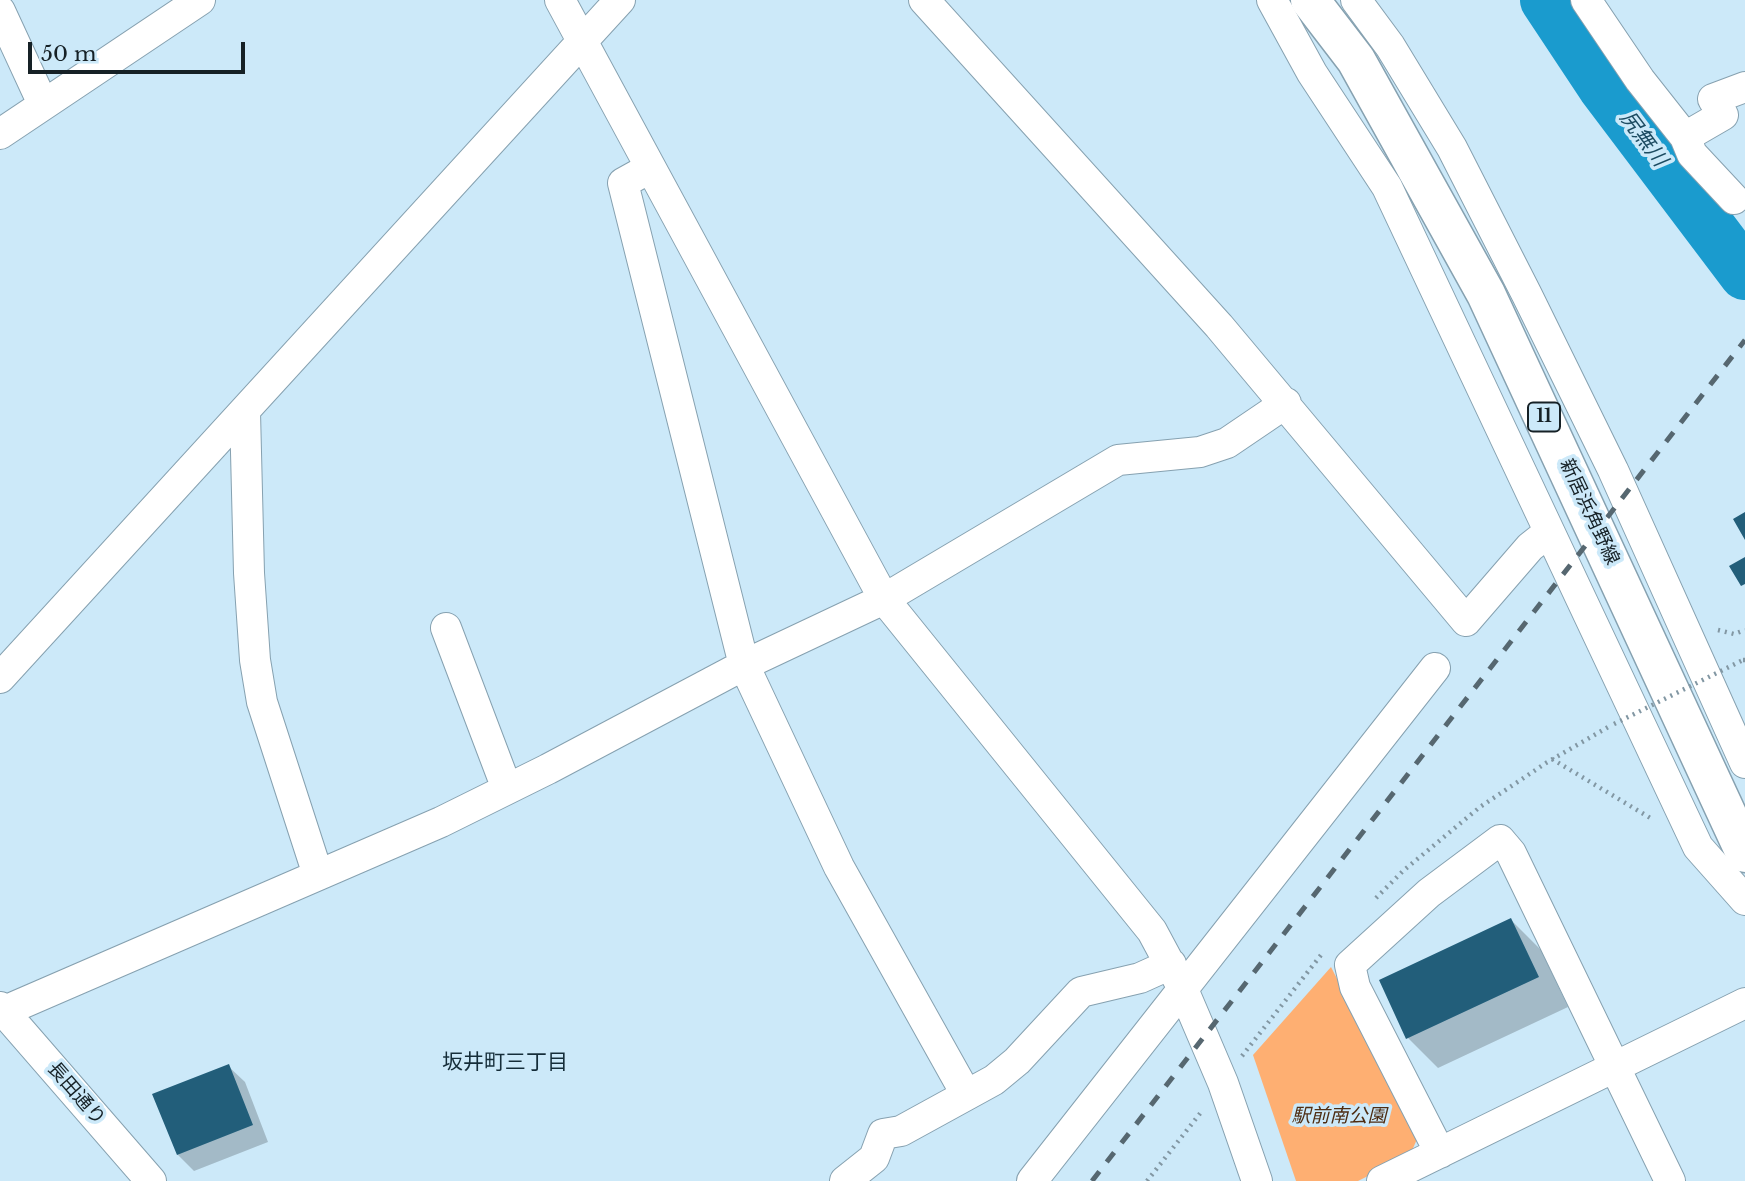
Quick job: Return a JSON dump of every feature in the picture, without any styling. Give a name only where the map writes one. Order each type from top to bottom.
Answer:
[{"type":"main road","name":"新居浜角野線","points":[[1310,0],[1356,60],[1486,294],[1745,853]]},
{"type":"street","points":[[0,134],[200,0]]},
{"type":"street","points":[[560,0],[884,599],[1152,931],[1176,976],[1223,1083],[1257,1181]]},
{"type":"street","points":[[0,678],[621,0]]},
{"type":"street","points":[[923,0],[1091,183],[1286,403],[1466,621],[1530,547],[1549,532]]},
{"type":"street","points":[[1272,0],[1312,73],[1387,187],[1698,847],[1745,900]]},
{"type":"street","points":[[1356,0],[1390,46],[1451,148],[1495,234],[1613,470],[1745,763]]},
{"type":"street","points":[[1586,0],[1640,80],[1685,137],[1692,154],[1734,199]]},
{"type":"street","points":[[0,11],[43,104]]},
{"type":"street","points":[[1685,137],[1723,115],[1713,99],[1745,88]]},
{"type":"street","points":[[650,168],[623,183],[744,664],[839,867],[966,1094]]},
{"type":"street","points":[[1,1010],[441,822],[744,664],[884,599],[1118,460],[1200,452],[1227,443],[1286,403]]},
{"type":"street","points":[[245,412],[249,573],[255,660],[262,702],[318,875]]},
{"type":"street","points":[[446,628],[507,789]]},
{"type":"street","points":[[1032,1181],[1176,976],[1435,668]]},
{"type":"street","points":[[1440,1153],[1355,987],[1350,965],[1429,893],[1500,840],[1511,853],[1670,1181]]},
{"type":"street","points":[[845,1181],[874,1158],[883,1134],[901,1131],[994,1080],[1017,1061],[1081,992],[1140,978],[1176,976]]},
{"type":"street","points":[[1382,1181],[1745,1003]]},
{"type":"street","name":"長田通り","points":[[1,1010],[151,1181]]},
{"type":"path","points":[[1614,724],[1744,660]]},
{"type":"path","points":[[1552,759],[1653,820]]},
{"type":"path","points":[[1147,1181],[1198,1115]]},
{"type":"green space","name":"駅前南公園","points":[[1331,967],[1418,1137],[1410,1155],[1358,1181],[1296,1181],[1253,1055]]},
{"type":"building","points":[[1745,512],[1745,540],[1733,519]]},
{"type":"building","points":[[1745,557],[1745,584],[1741,586],[1729,566]]},
{"type":"building","points":[[1511,918],[1539,977],[1406,1039],[1379,980]]},
{"type":"building","points":[[229,1064],[253,1125],[177,1155],[152,1094]]},
{"type":"waterway","name":"尻無川","points":[[1546,0],[1603,86],[1745,274]]},
{"type":"railway","points":[[1092,1181],[1745,340]]},
{"type":"district","name":"坂井町三丁目","points":[[505,1063]]}]
